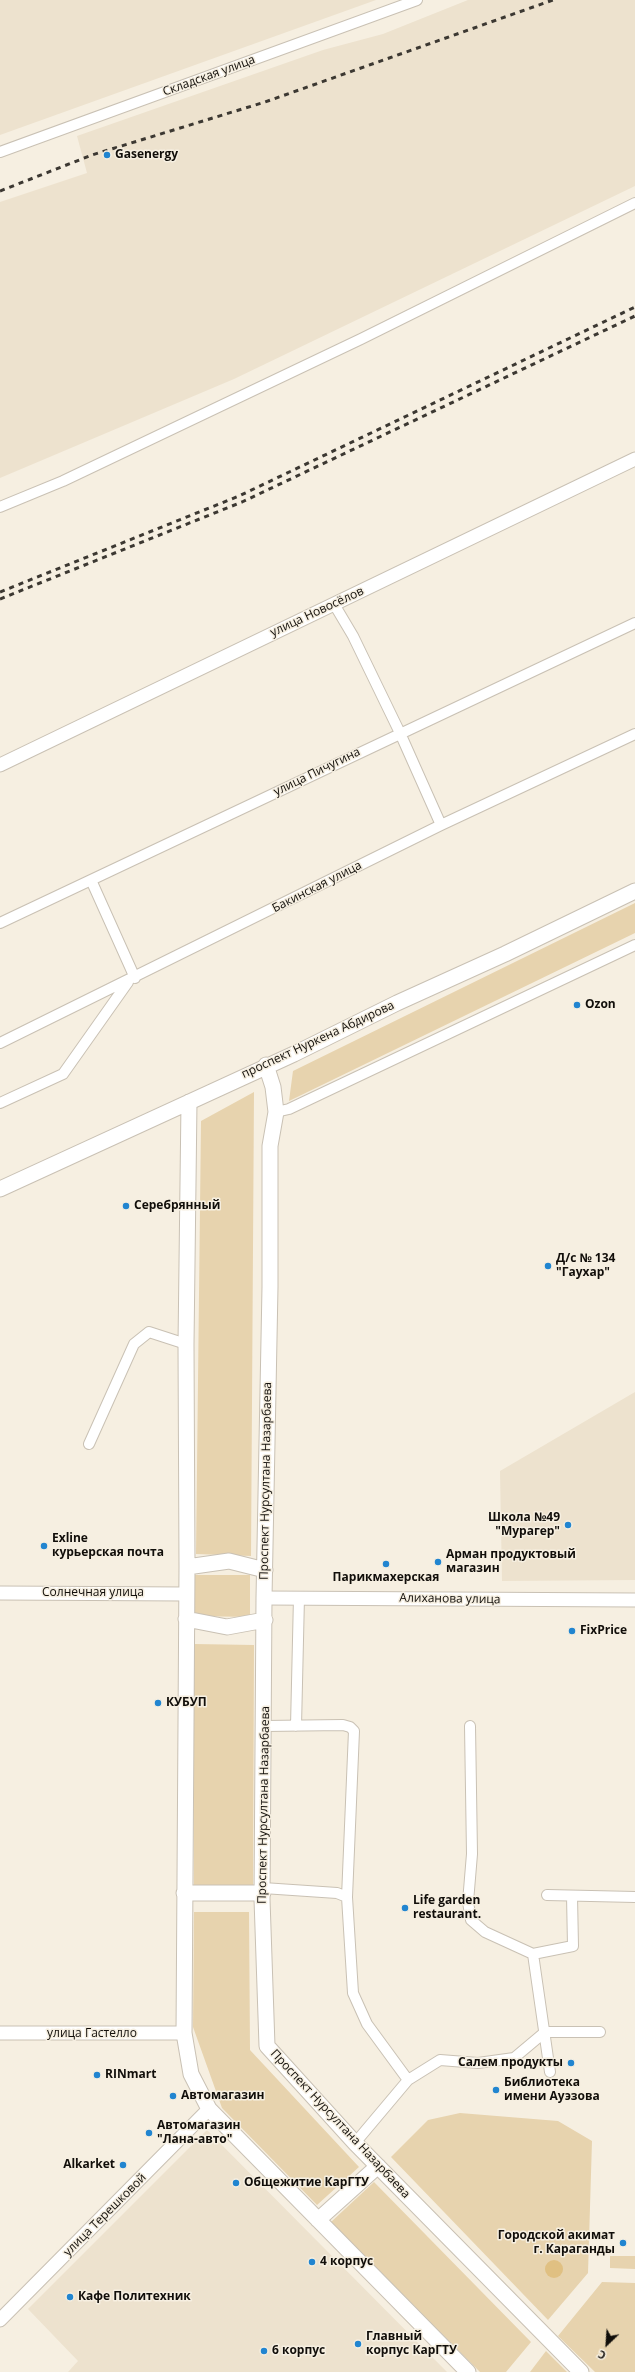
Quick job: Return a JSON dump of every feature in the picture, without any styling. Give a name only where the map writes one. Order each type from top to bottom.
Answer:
[{"type":"main road","name":"проспект Нуркена Абдирова","points":[[0,1189],[505,954],[635,891]]},
{"type":"main road","name":"Проспект Нурсултана Назарбаева","points":[[266,1065],[273,1087],[276,1112],[270,1146],[270,1287],[264,1598],[263,1890],[267,2046],[355,2143],[581,2372]]},
{"type":"main road","points":[[189,1102],[186,1344],[187,1567],[185,1594],[184,2033],[191,2074],[209,2109],[468,2372]]},
{"type":"main road","points":[[187,1567],[229,1561],[265,1570]]},
{"type":"main road","points":[[186,1619],[227,1627],[265,1620]]},
{"type":"main road","points":[[184,1893],[263,1890]]},
{"type":"main road","points":[[318,2220],[378,2166]]},
{"type":"street","name":"Складская улица","points":[[0,152],[417,0]]},
{"type":"street","points":[[0,506],[63,481],[361,339],[635,203]]},
{"type":"street","name":"улица Новосёлов","points":[[0,766],[635,459]]},
{"type":"street","points":[[334,604],[353,636],[400,733],[441,825]]},
{"type":"street","name":"улица Пичугина","points":[[0,923],[635,623]]},
{"type":"street","name":"Бакинская улица","points":[[0,1043],[441,825],[635,734]]},
{"type":"street","points":[[0,1103],[63,1074],[132,979],[91,880]]},
{"type":"street","points":[[276,1112],[289,1109],[635,945]]},
{"type":"street","points":[[89,1444],[134,1344],[149,1332],[186,1344]]},
{"type":"street","name":"Солнечная улица","points":[[0,1593],[185,1594]]},
{"type":"street","points":[[296,1726],[299,1597]]},
{"type":"street","name":"Алиханова улица","points":[[264,1598],[635,1600]]},
{"type":"street","points":[[264,1726],[343,1725],[350,1727],[354,1731],[347,1898],[353,1993],[367,2024],[408,2080]]},
{"type":"street","points":[[470,1726],[472,1854],[468,1902],[471,1920],[485,1932],[533,1954],[573,1946],[572,1896]]},
{"type":"street","points":[[263,1890],[337,1893],[347,1898]]},
{"type":"street","points":[[547,1895],[635,1897]]},
{"type":"street","points":[[533,1954],[550,2072]]},
{"type":"street","points":[[355,2143],[408,2080],[440,2060],[478,2063],[514,2058],[545,2032],[600,2032]]},
{"type":"street","name":"улица Гастелло","points":[[0,2033],[184,2033]]},
{"type":"street","name":"улица Терешковой","points":[[0,2320],[209,2109]]},
{"type":"shaded area","points":[[0,0],[376,0],[0,135]]},
{"type":"shaded area","points":[[468,0],[635,0],[635,186],[234,379],[0,478],[0,202],[87,173],[77,136],[323,50],[383,34]]},
{"type":"shaded area","points":[[635,903],[635,933],[289,1101],[293,1071]]},
{"type":"shaded area","points":[[254,1092],[251,1556],[196,1554],[201,1121]]},
{"type":"shaded area","name":"Школа №49 \"Мурагер\"","points":[[635,1392],[635,1580],[502,1581],[500,1471]]},
{"type":"shaded area","points":[[195,1575],[250,1575],[250,1617],[194,1616]]},
{"type":"shaded area","points":[[194,1644],[254,1645],[253,1886],[194,1886]]},
{"type":"shaded area","points":[[194,1912],[249,1912],[250,2050],[359,2167],[317,2205],[222,2108],[193,2027]]},
{"type":"shaded area","points":[[460,2113],[558,2121],[592,2141],[588,2273],[548,2320],[391,2157],[428,2120]]},
{"type":"shaded area","points":[[207,2130],[447,2372],[68,2372],[78,2361],[28,2309]]},
{"type":"shaded area","points":[[374,2182],[531,2342],[506,2372],[480,2372],[331,2222]]},
{"type":"shaded area","points":[[610,2256],[635,2256],[635,2269],[610,2268]]},
{"type":"shaded area","points":[[554,2260],[560,2263],[563,2269],[560,2275],[554,2278],[548,2275],[545,2269],[548,2263]]},
{"type":"shaded area","points":[[602,2282],[635,2283],[635,2372],[595,2372],[558,2336]]},
{"type":"shaded area","points":[[546,2351],[567,2372],[530,2372]]},
{"type":"railway","points":[[0,191],[92,155],[265,102],[553,0]]},
{"type":"railway","points":[[0,592],[239,496],[635,307]]},
{"type":"railway","points":[[0,599],[242,502],[635,316]]},
{"type":"place","name":"Gasenergy","points":[[107,155]]},
{"type":"place","name":"Ozon","points":[[577,1005]]},
{"type":"place","name":"Серебрянный","points":[[126,1206]]},
{"type":"place","name":"Д/с № 134 \"Гаухар\"","points":[[548,1266]]},
{"type":"place","name":"Школа №49 \"Мурагер\"","points":[[568,1525]]},
{"type":"place","name":"Exline курьерская почта","points":[[44,1546]]},
{"type":"place","name":"Арман продуктовый магазин","points":[[438,1562]]},
{"type":"place","name":"Парикмахерская","points":[[386,1564]]},
{"type":"place","name":"FixPrice","points":[[572,1631]]},
{"type":"place","name":"КУБУП","points":[[158,1703]]},
{"type":"place","name":"Life garden restaurant.","points":[[405,1908]]},
{"type":"place","name":"Салем продукты","points":[[571,2063]]},
{"type":"place","name":"RINmart","points":[[97,2075]]},
{"type":"place","name":"Библиотека имени Ауэзова","points":[[496,2090]]},
{"type":"place","name":"Автомагазин","points":[[173,2096]]},
{"type":"place","name":"Автомагазин \"Лана-авто\"","points":[[149,2133]]},
{"type":"place","name":"Alkarket","points":[[123,2165]]},
{"type":"place","name":"Общежитие КарГТУ","points":[[236,2183]]},
{"type":"place","name":"Городской акимат г. Караганды","points":[[623,2243]]},
{"type":"place","name":"4 корпус","points":[[312,2262]]},
{"type":"place","name":"Кафе Политехник","points":[[70,2297]]},
{"type":"place","name":"Главный корпус КарГТУ","points":[[358,2344]]},
{"type":"place","name":"6 корпус","points":[[264,2351]]}]
